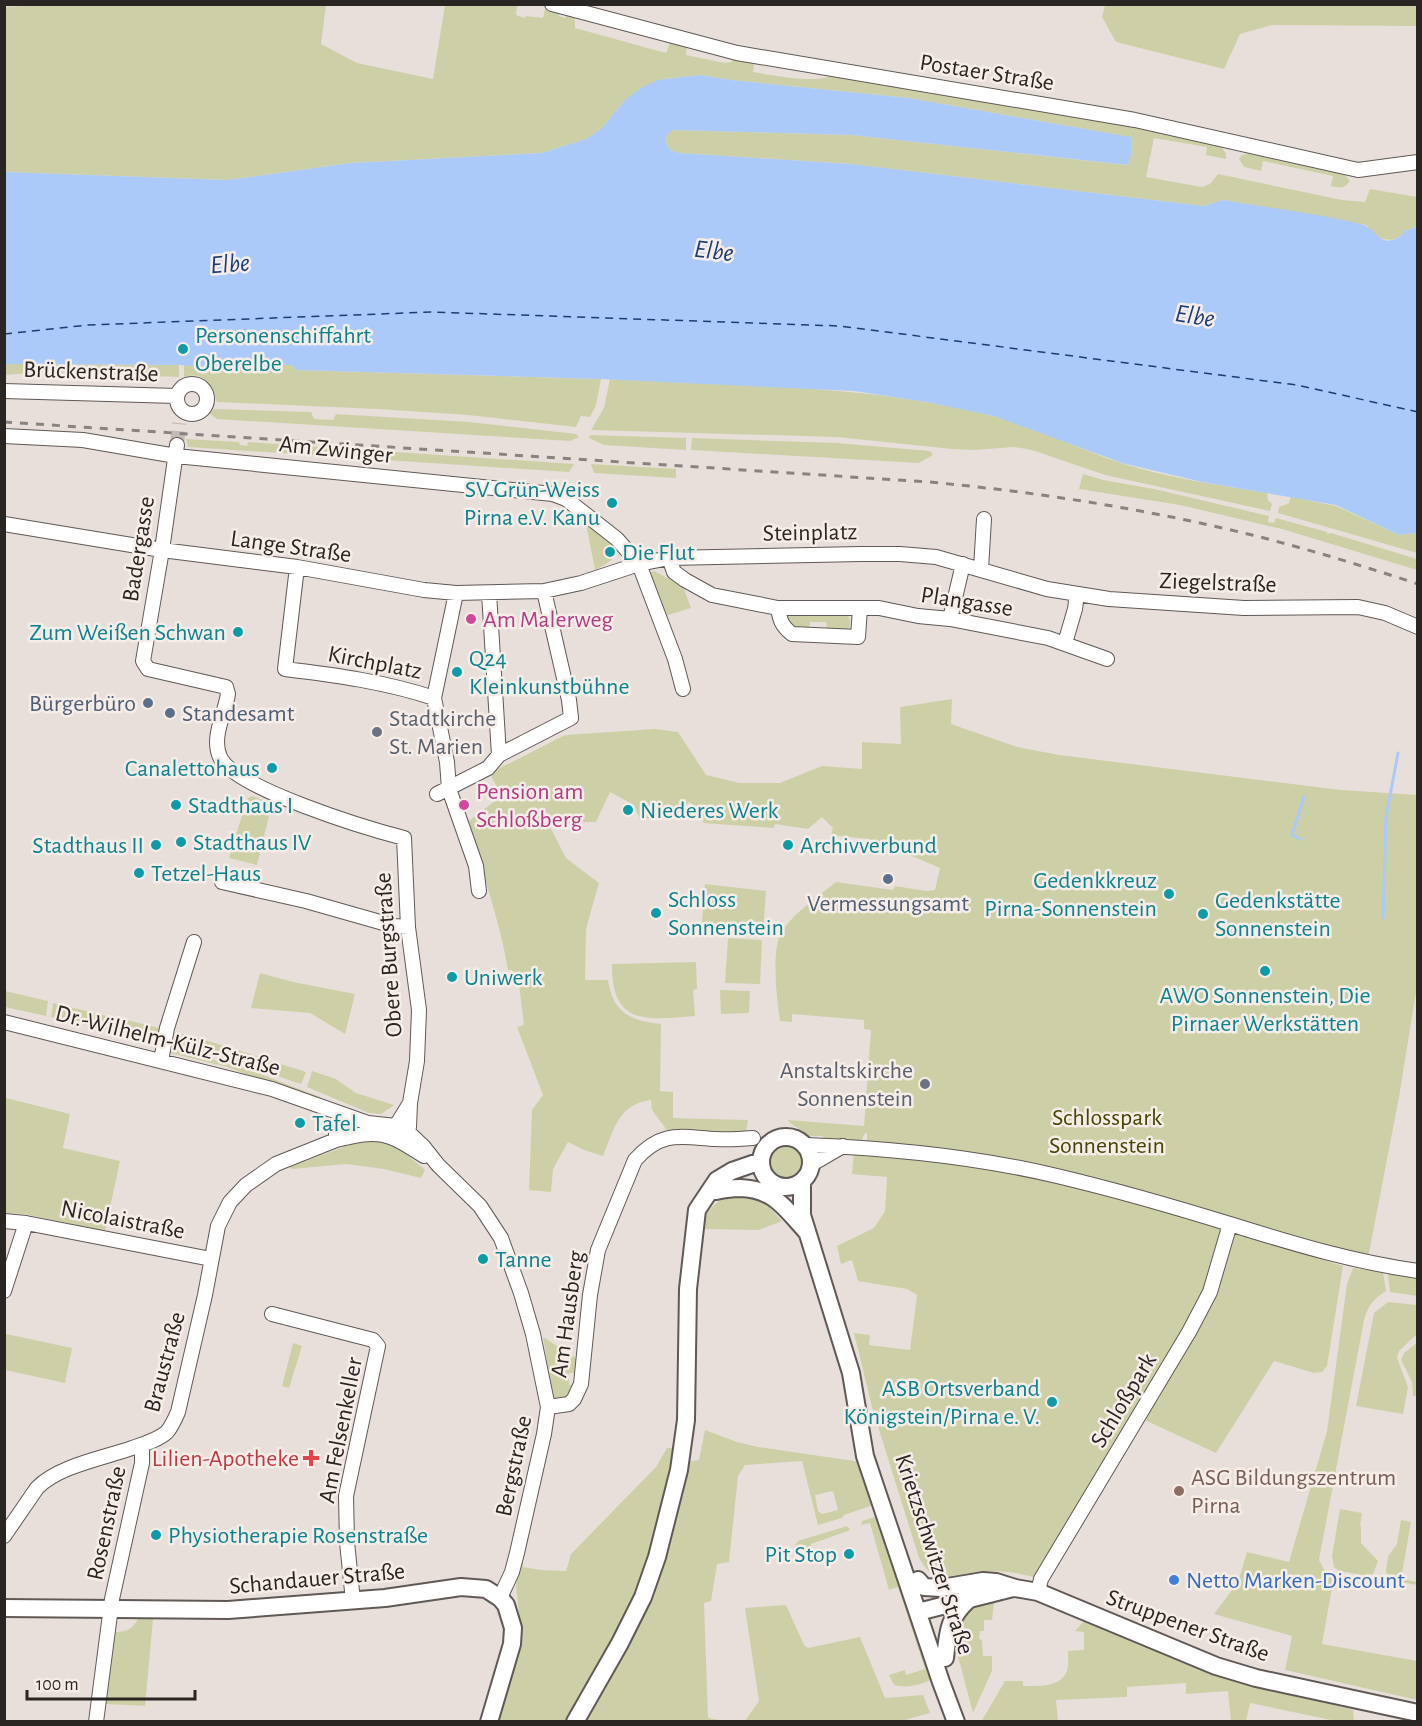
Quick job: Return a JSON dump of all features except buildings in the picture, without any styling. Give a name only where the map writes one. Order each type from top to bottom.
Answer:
[{"type":"main road","points":[[792,1137],[805,1145],[812,1164],[809,1174],[795,1185],[777,1186],[763,1168],[767,1146],[778,1138],[792,1137]]},
{"type":"main road","points":[[697,1210],[716,1191],[763,1168]]},
{"type":"main road","points":[[575,1722],[643,1597],[657,1557],[679,1470],[686,1420],[688,1289],[697,1210],[717,1180],[732,1171],[763,1168]]},
{"type":"main road","name":"Krietzschwitzer Straße","points":[[795,1185],[807,1233],[839,1329],[857,1402],[865,1455],[923,1611],[945,1658],[965,1722]]},
{"type":"main road","points":[[716,1191],[725,1188],[757,1189],[776,1198],[807,1233]]},
{"type":"main road","name":"Krietzschwitzer Straße","points":[[857,1402],[861,1406],[918,1580],[923,1611],[952,1716],[956,1722]]},
{"type":"main road","name":"Struppener Straße","points":[[918,1580],[924,1587],[941,1588],[983,1581],[1038,1592],[1226,1669],[1297,1688],[1418,1713]]},
{"type":"main road","name":"Schandauer Straße","points":[[4,1608],[228,1610],[353,1601],[461,1587],[486,1589],[500,1598]]},
{"type":"main road","name":"Struppener Straße","points":[[923,1611],[1015,1588]]},
{"type":"main road","points":[[489,1722],[512,1644],[511,1615],[500,1598]]},
{"type":"main road","points":[[945,1658],[949,1626],[954,1614],[969,1599]]},
{"type":"street","name":"Postaer Straße","points":[[552,4],[737,53],[1123,118],[1358,170],[1418,162]]},
{"type":"street","name":"Brückenstraße","points":[[4,391],[178,402],[179,423]]},
{"type":"street","name":"Am Zwinger","points":[[4,436],[83,440],[553,494],[566,499],[617,538],[639,564]]},
{"type":"street","name":"Badergasse","points":[[176,450],[143,661],[148,669],[226,687],[227,700],[217,737],[218,749],[225,765],[248,781],[322,812],[404,838]]},
{"type":"street","points":[[981,569],[984,519]]},
{"type":"street","name":"Lange Straße","points":[[4,524],[162,550],[297,567],[424,590],[456,593],[544,591],[572,584]]},
{"type":"street","name":"Steinplatz","points":[[572,584],[639,564],[669,558],[900,554],[936,557],[1047,588],[1077,594]]},
{"type":"street","name":"Plangasse","points":[[669,558],[674,572],[712,595],[778,608],[879,608],[918,616],[950,619],[1048,638],[1107,659]]},
{"type":"street","points":[[639,564],[675,659],[683,689]]},
{"type":"street","points":[[950,619],[963,564]]},
{"type":"street","name":"Kirchplatz","points":[[297,567],[285,669],[412,690],[434,698],[447,762],[443,792],[476,866],[479,891]]},
{"type":"street","points":[[443,792],[488,768],[499,755],[571,718],[544,591]]},
{"type":"street","points":[[434,698],[456,593]]},
{"type":"street","points":[[489,593],[499,755]]},
{"type":"street","points":[[1065,643],[1077,594]]},
{"type":"street","name":"Ziegelstraße","points":[[1077,594],[1131,601],[1244,608],[1358,607],[1385,613],[1418,627]]},
{"type":"street","points":[[778,608],[780,621],[784,628],[792,634],[858,637],[860,608]]},
{"type":"street","name":"Obere Burgstraße","points":[[400,1132],[410,1103],[417,1061],[419,1010],[408,927],[404,838]]},
{"type":"street","points":[[222,882],[306,901],[394,926],[408,927]]},
{"type":"street","points":[[161,1061],[167,1028],[194,942]]},
{"type":"street","name":"Dr.-Wilhelm-Külz-Straße","points":[[4,1022],[272,1089],[369,1128]]},
{"type":"street","points":[[336,1140],[339,1114]]},
{"type":"street","points":[[369,1128],[400,1132]]},
{"type":"street","name":"Braustraße","points":[[4,1536],[44,1481],[70,1468],[142,1445],[165,1434],[178,1412],[206,1295],[218,1226],[230,1202],[246,1185],[276,1164],[369,1128]]},
{"type":"street","name":"Bergstraße","points":[[400,1132],[423,1146],[438,1165],[480,1206],[501,1238],[533,1334],[548,1407],[544,1434],[512,1572],[500,1598]]},
{"type":"street","name":"Am Hausberg","points":[[548,1407],[569,1404],[578,1393],[585,1366],[590,1295],[598,1250],[635,1160],[645,1148],[654,1142],[669,1138],[687,1136],[727,1140],[753,1138]]},
{"type":"street","points":[[805,1145],[876,1148],[1055,1175],[1230,1224],[1316,1251],[1383,1266],[1418,1271]]},
{"type":"street","points":[[812,1164],[843,1146]]},
{"type":"street","name":"Nicolaistraße","points":[[4,1221],[26,1223],[211,1259]]},
{"type":"street","name":"Nicolaistraße","points":[[4,1291],[26,1223]]},
{"type":"street","name":"Schloßpark","points":[[1038,1592],[1041,1579],[1189,1332],[1210,1292],[1230,1224]]},
{"type":"street","name":"Am Felsenkeller","points":[[272,1314],[375,1334],[378,1353],[346,1496],[347,1542],[353,1601]]},
{"type":"street","name":"Rosenstraße","points":[[96,1722],[111,1610],[142,1463],[142,1445]]},
{"type":"green space","points":[[60,4],[326,5],[321,44],[357,63],[433,79],[445,5],[511,5],[517,6],[516,15],[525,18],[526,16],[543,18],[545,9],[559,12],[559,16],[565,18],[567,14],[575,17],[575,28],[666,53],[671,40],[687,45],[686,55],[725,63],[731,62],[737,56],[755,59],[753,72],[807,79],[818,79],[835,74],[1100,119],[1221,147],[1226,153],[1226,159],[1206,155],[1207,147],[1154,138],[1146,177],[1202,187],[1210,184],[1218,174],[1342,200],[1365,202],[1370,189],[1417,197],[1417,227],[1404,231],[1396,239],[1386,240],[1366,225],[1223,200],[1204,206],[851,164],[679,153],[670,150],[665,142],[666,134],[673,130],[852,135],[1127,165],[1132,151],[1131,137],[909,98],[701,75],[658,80],[624,101],[602,128],[586,139],[542,153],[351,163],[228,180],[5,172],[4,7]]},
{"type":"green space","points":[[1105,5],[1417,5],[1417,26],[1272,25],[1240,34],[1224,69],[1116,42],[1102,17]]},
{"type":"green space","points":[[1249,153],[1345,175],[1350,181],[1342,187],[1331,186],[1333,176],[1263,161],[1261,171],[1244,167],[1239,159],[1242,155]]},
{"type":"green space","points":[[5,364],[179,365],[179,377],[41,372],[5,375]]},
{"type":"green space","points":[[184,365],[278,372],[283,365],[292,365],[296,370],[601,379],[596,405],[590,417],[581,416],[576,427],[468,415],[217,402],[207,381],[198,376],[184,377]]},
{"type":"green space","points":[[610,379],[802,388],[898,398],[946,406],[1009,421],[1105,457],[1157,473],[1267,493],[1268,500],[1272,504],[1270,511],[1105,475],[1032,450],[1014,447],[975,450],[837,437],[591,430],[604,408]]},
{"type":"green space","points":[[214,409],[311,412],[314,419],[333,420],[336,414],[469,422],[576,434],[579,437],[570,441],[217,419],[210,414]]},
{"type":"green space","points":[[590,435],[686,438],[686,450],[604,445],[589,438]]},
{"type":"green space","points":[[692,438],[837,443],[930,451],[933,455],[919,463],[691,450]]},
{"type":"green space","points":[[186,439],[239,442],[240,445],[247,446],[248,442],[574,464],[569,472],[188,447]]},
{"type":"green space","points":[[591,464],[676,469],[676,478],[594,473]]},
{"type":"green space","points":[[1083,474],[1269,516],[1268,522],[1274,523],[1276,518],[1327,532],[1327,534],[1331,533],[1417,559],[1417,570],[1282,529],[1180,505],[1079,489]]},
{"type":"green space","points":[[1291,497],[1336,506],[1399,535],[1417,533],[1417,553],[1278,513],[1279,507],[1289,503]]},
{"type":"green space","points":[[586,524],[610,541],[616,551],[614,557],[595,570]]},
{"type":"green space","points":[[654,571],[683,586],[691,608],[665,616],[649,573]]},
{"type":"green space","points":[[786,613],[843,614],[848,616],[850,621],[849,631],[827,631],[826,622],[810,622],[809,631],[791,630]]},
{"type":"green space","name":"Schlosspark Sonnenstein","points":[[952,699],[951,724],[1017,747],[1059,755],[1341,790],[1417,795],[1417,986],[1399,1097],[1368,1258],[1305,1241],[1301,1253],[1343,1266],[1327,1366],[1322,1372],[1314,1373],[1274,1361],[1216,1453],[1136,1416],[1034,1577],[993,1571],[943,1578],[931,1573],[919,1558],[872,1407],[854,1333],[870,1335],[869,1345],[910,1350],[917,1295],[907,1289],[858,1281],[852,1260],[841,1264],[837,1246],[874,1228],[885,1211],[887,1177],[852,1174],[854,1152],[867,1142],[867,1133],[864,1134],[862,1141],[838,1139],[825,1142],[823,1136],[810,1136],[788,1120],[864,1126],[871,1030],[864,1029],[864,1020],[792,1014],[792,1022],[780,1021],[775,963],[781,933],[799,912],[836,882],[893,890],[895,886],[926,891],[935,890],[940,868],[869,839],[831,835],[833,828],[822,817],[808,829],[775,824],[774,828],[703,823],[704,818],[690,802],[673,812],[672,818],[640,819],[634,805],[610,792],[596,822],[548,823],[566,858],[599,883],[586,929],[585,980],[608,980],[614,1000],[625,1013],[641,1020],[661,1024],[660,1091],[673,1092],[673,1118],[748,1120],[746,1131],[756,1132],[669,1133],[652,1110],[651,1100],[640,1102],[624,1113],[619,1120],[603,1156],[568,1142],[553,1169],[551,1192],[529,1190],[532,1110],[543,1095],[517,1027],[524,1025],[519,984],[515,984],[512,970],[508,970],[469,821],[501,796],[490,773],[565,735],[655,729],[678,732],[706,775],[740,783],[780,783],[822,766],[862,769],[862,742],[901,744],[900,707]]},
{"type":"green space","points":[[252,796],[272,804],[257,865],[229,858],[247,799]]},
{"type":"green space","points":[[705,884],[766,891],[763,932],[701,932]]},
{"type":"green space","points":[[728,938],[762,940],[760,984],[725,983]]},
{"type":"green space","points":[[696,962],[697,989],[693,990],[695,1016],[647,1018],[625,1009],[618,999],[613,984],[612,964]]},
{"type":"green space","points":[[260,973],[355,994],[345,1034],[310,1013],[251,1008]]},
{"type":"green space","points":[[720,990],[750,991],[749,1013],[721,1014]]},
{"type":"green space","points":[[5,991],[48,1001],[46,1016],[5,1007]]},
{"type":"green space","points":[[53,1003],[116,1018],[113,1031],[51,1017]]},
{"type":"green space","points":[[123,1019],[163,1029],[160,1042],[120,1033]]},
{"type":"green space","points":[[175,1032],[306,1072],[301,1084],[229,1060],[172,1045]]},
{"type":"green space","points":[[171,1049],[242,1067],[320,1097],[318,1101],[227,1067],[170,1053]]},
{"type":"green space","points":[[312,1071],[336,1079],[356,1093],[394,1105],[381,1114],[369,1113],[307,1087]]},
{"type":"green space","points":[[6,1098],[70,1114],[63,1148],[120,1161],[105,1231],[25,1214],[5,1213],[4,1106]]},
{"type":"green space","points":[[375,1138],[393,1143],[425,1170],[421,1178],[384,1169],[347,1164],[292,1169],[290,1167],[362,1140]]},
{"type":"green space","points":[[787,1147],[799,1151],[803,1163],[799,1175],[787,1179],[775,1175],[771,1163],[775,1151]]},
{"type":"green space","points":[[738,1193],[773,1202],[769,1207],[782,1221],[759,1230],[704,1229],[705,1224],[702,1222],[712,1207],[727,1196]]},
{"type":"green space","points":[[1353,1268],[1383,1272],[1386,1291],[1372,1303],[1364,1320],[1319,1560],[1329,1575],[1347,1585],[1346,1590],[1332,1588],[1322,1644],[1417,1661],[1417,1700],[1285,1670],[1292,1636],[1214,1614],[1238,1582],[1247,1552],[1289,1562],[1327,1431],[1347,1284]]},
{"type":"green space","points":[[1393,1273],[1417,1277],[1417,1296],[1390,1292],[1388,1275]]},
{"type":"green space","points":[[1388,1302],[1417,1305],[1417,1334],[1399,1351],[1397,1358],[1408,1387],[1403,1414],[1356,1406],[1374,1313]]},
{"type":"green space","points":[[6,1334],[72,1348],[65,1383],[5,1370]]},
{"type":"green space","points":[[543,1337],[579,1360],[577,1373],[569,1373],[569,1385],[576,1385],[574,1394],[558,1399],[549,1393],[552,1392]]},
{"type":"green space","points":[[293,1343],[302,1346],[289,1388],[282,1386]]},
{"type":"green space","points":[[1417,1343],[1416,1396],[1413,1396],[1412,1382],[1401,1360],[1404,1353]]},
{"type":"green space","points":[[705,1430],[758,1447],[861,1462],[874,1502],[873,1505],[844,1515],[842,1518],[818,1525],[802,1461],[745,1465],[738,1476],[729,1562],[717,1564],[711,1601],[704,1603],[708,1718],[726,1721],[582,1722],[649,1600],[668,1550],[686,1462],[699,1460]],"holes":[[[833,1491],[838,1510],[822,1514],[818,1511],[815,1495]]]},
{"type":"green space","points":[[667,1448],[675,1448],[664,1508],[637,1593],[568,1721],[496,1722],[519,1637],[520,1621],[516,1587],[520,1559],[523,1560],[523,1567],[566,1571],[571,1554],[656,1467]]},
{"type":"green space","points":[[1340,1509],[1362,1513],[1361,1543],[1378,1561],[1373,1574],[1362,1575],[1339,1571],[1334,1567],[1332,1556]]},
{"type":"green space","points":[[881,1515],[936,1677],[916,1685],[894,1685],[889,1675],[905,1670],[906,1675],[925,1669],[898,1587],[889,1590],[870,1523],[861,1525],[862,1521]]},
{"type":"green space","points":[[1401,1520],[1411,1522],[1401,1579],[1417,1582],[1417,1585],[1391,1580],[1386,1572],[1388,1556],[1397,1544]]},
{"type":"green space","points":[[847,1526],[850,1530],[794,1552],[798,1541]]},
{"type":"green space","points":[[992,1601],[994,1603],[992,1620],[984,1620],[984,1631],[980,1631],[979,1639],[982,1640],[983,1656],[992,1656],[992,1671],[973,1713],[955,1645],[957,1633],[973,1603]]},
{"type":"green space","points":[[786,1605],[804,1645],[808,1648],[860,1637],[885,1698],[923,1695],[930,1713],[897,1722],[745,1721],[759,1701],[745,1608]]},
{"type":"green space","points":[[138,1619],[153,1619],[145,1706],[106,1704],[114,1632],[128,1630]]},
{"type":"green space","points":[[1085,1620],[1254,1684],[1353,1710],[1354,1721],[1336,1721],[1250,1703],[1246,1721],[1231,1721],[1228,1691],[1186,1694],[1186,1683],[1127,1687],[1127,1697],[1056,1700],[1058,1721],[981,1722],[1005,1681],[1023,1681],[1023,1686],[1042,1686],[1059,1681],[1064,1677],[1068,1669],[1068,1651],[1084,1650],[1084,1632],[1075,1631]]},
{"type":"water","name":"Elbe","points":[[701,75],[909,98],[1131,137],[1132,151],[1128,165],[852,135],[673,130],[667,134],[665,142],[670,150],[679,153],[851,164],[1204,206],[1223,200],[1361,224],[1388,241],[1401,236],[1404,231],[1417,227],[1417,533],[1399,535],[1336,505],[1202,482],[1122,463],[994,416],[927,402],[854,391],[601,379],[296,370],[292,365],[283,365],[278,372],[179,365],[5,364],[5,172],[228,180],[351,163],[542,153],[586,139],[602,128],[624,101],[642,87],[658,80]]},
{"type":"waterway","points":[[1383,918],[1386,817],[1398,753]]},
{"type":"waterway","points":[[1300,839],[1292,835],[1304,797]]},
{"type":"ferry route","points":[[4,334],[88,325],[432,312],[840,326],[1297,385],[1418,412]]},
{"type":"tunnel","points":[[177,445],[179,423]]},
{"type":"railway","points":[[4,422],[970,486],[1091,502],[1172,517],[1315,552],[1418,584]]},
{"type":"place","name":"Personenschiffahrt Oberelbe","points":[[183,349]]},
{"type":"place","name":"SV Grün-Weiss Pirna e.V. Kanu","points":[[612,503]]},
{"type":"place","name":"Die Flut","points":[[610,552]]},
{"type":"place","name":"Am Malerweg","points":[[471,619]]},
{"type":"place","name":"Zum Weißen Schwan","points":[[238,632]]},
{"type":"place","name":"Q24 Kleinkunstbühne","points":[[457,672]]},
{"type":"place","name":"Bürgerbüro","points":[[148,703]]},
{"type":"place","name":"Standesamt","points":[[170,713]]},
{"type":"place","name":"Stadtkirche St. Marien","points":[[377,732]]},
{"type":"place","name":"Canalettohaus","points":[[272,768]]},
{"type":"place","name":"Stadthaus I","points":[[176,805]]},
{"type":"place","name":"Pension am Schloßberg","points":[[464,805]]},
{"type":"place","name":"Niederes Werk","points":[[628,810]]},
{"type":"place","name":"Stadthaus IV","points":[[181,842]]},
{"type":"place","name":"Stadthaus II","points":[[156,845]]},
{"type":"place","name":"Archivverbund","points":[[788,845]]},
{"type":"place","name":"Tetzel-Haus","points":[[139,873]]},
{"type":"place","name":"Vermessungsamt","points":[[888,879]]},
{"type":"place","name":"Gedenkkreuz Pirna-Sonnenstein","points":[[1169,894]]},
{"type":"place","name":"Schloss Sonnenstein","points":[[656,913]]},
{"type":"place","name":"Gedenkstätte Sonnenstein","points":[[1203,914]]},
{"type":"place","name":"AWO Sonnenstein, Die Pirnaer Werkstätten","points":[[1265,971]]},
{"type":"place","name":"Uniwerk","points":[[452,977]]},
{"type":"place","name":"Anstaltskirche Sonnenstein","points":[[925,1084]]},
{"type":"place","name":"Tafel","points":[[300,1123]]},
{"type":"place","name":"Tanne","points":[[483,1259]]},
{"type":"place","name":"ASB Ortsverband Königstein/Pirna e. V.","points":[[1052,1402]]},
{"type":"place","name":"Lilien-Apotheke","points":[[311,1458]]},
{"type":"place","name":"ASG Bildungszentrum Pirna","points":[[1179,1491]]},
{"type":"place","name":"Physiotherapie Rosenstraße","points":[[156,1535]]},
{"type":"place","name":"Pit Stop","points":[[849,1554]]},
{"type":"place","name":"Netto Marken-Discount","points":[[1174,1580]]}]
